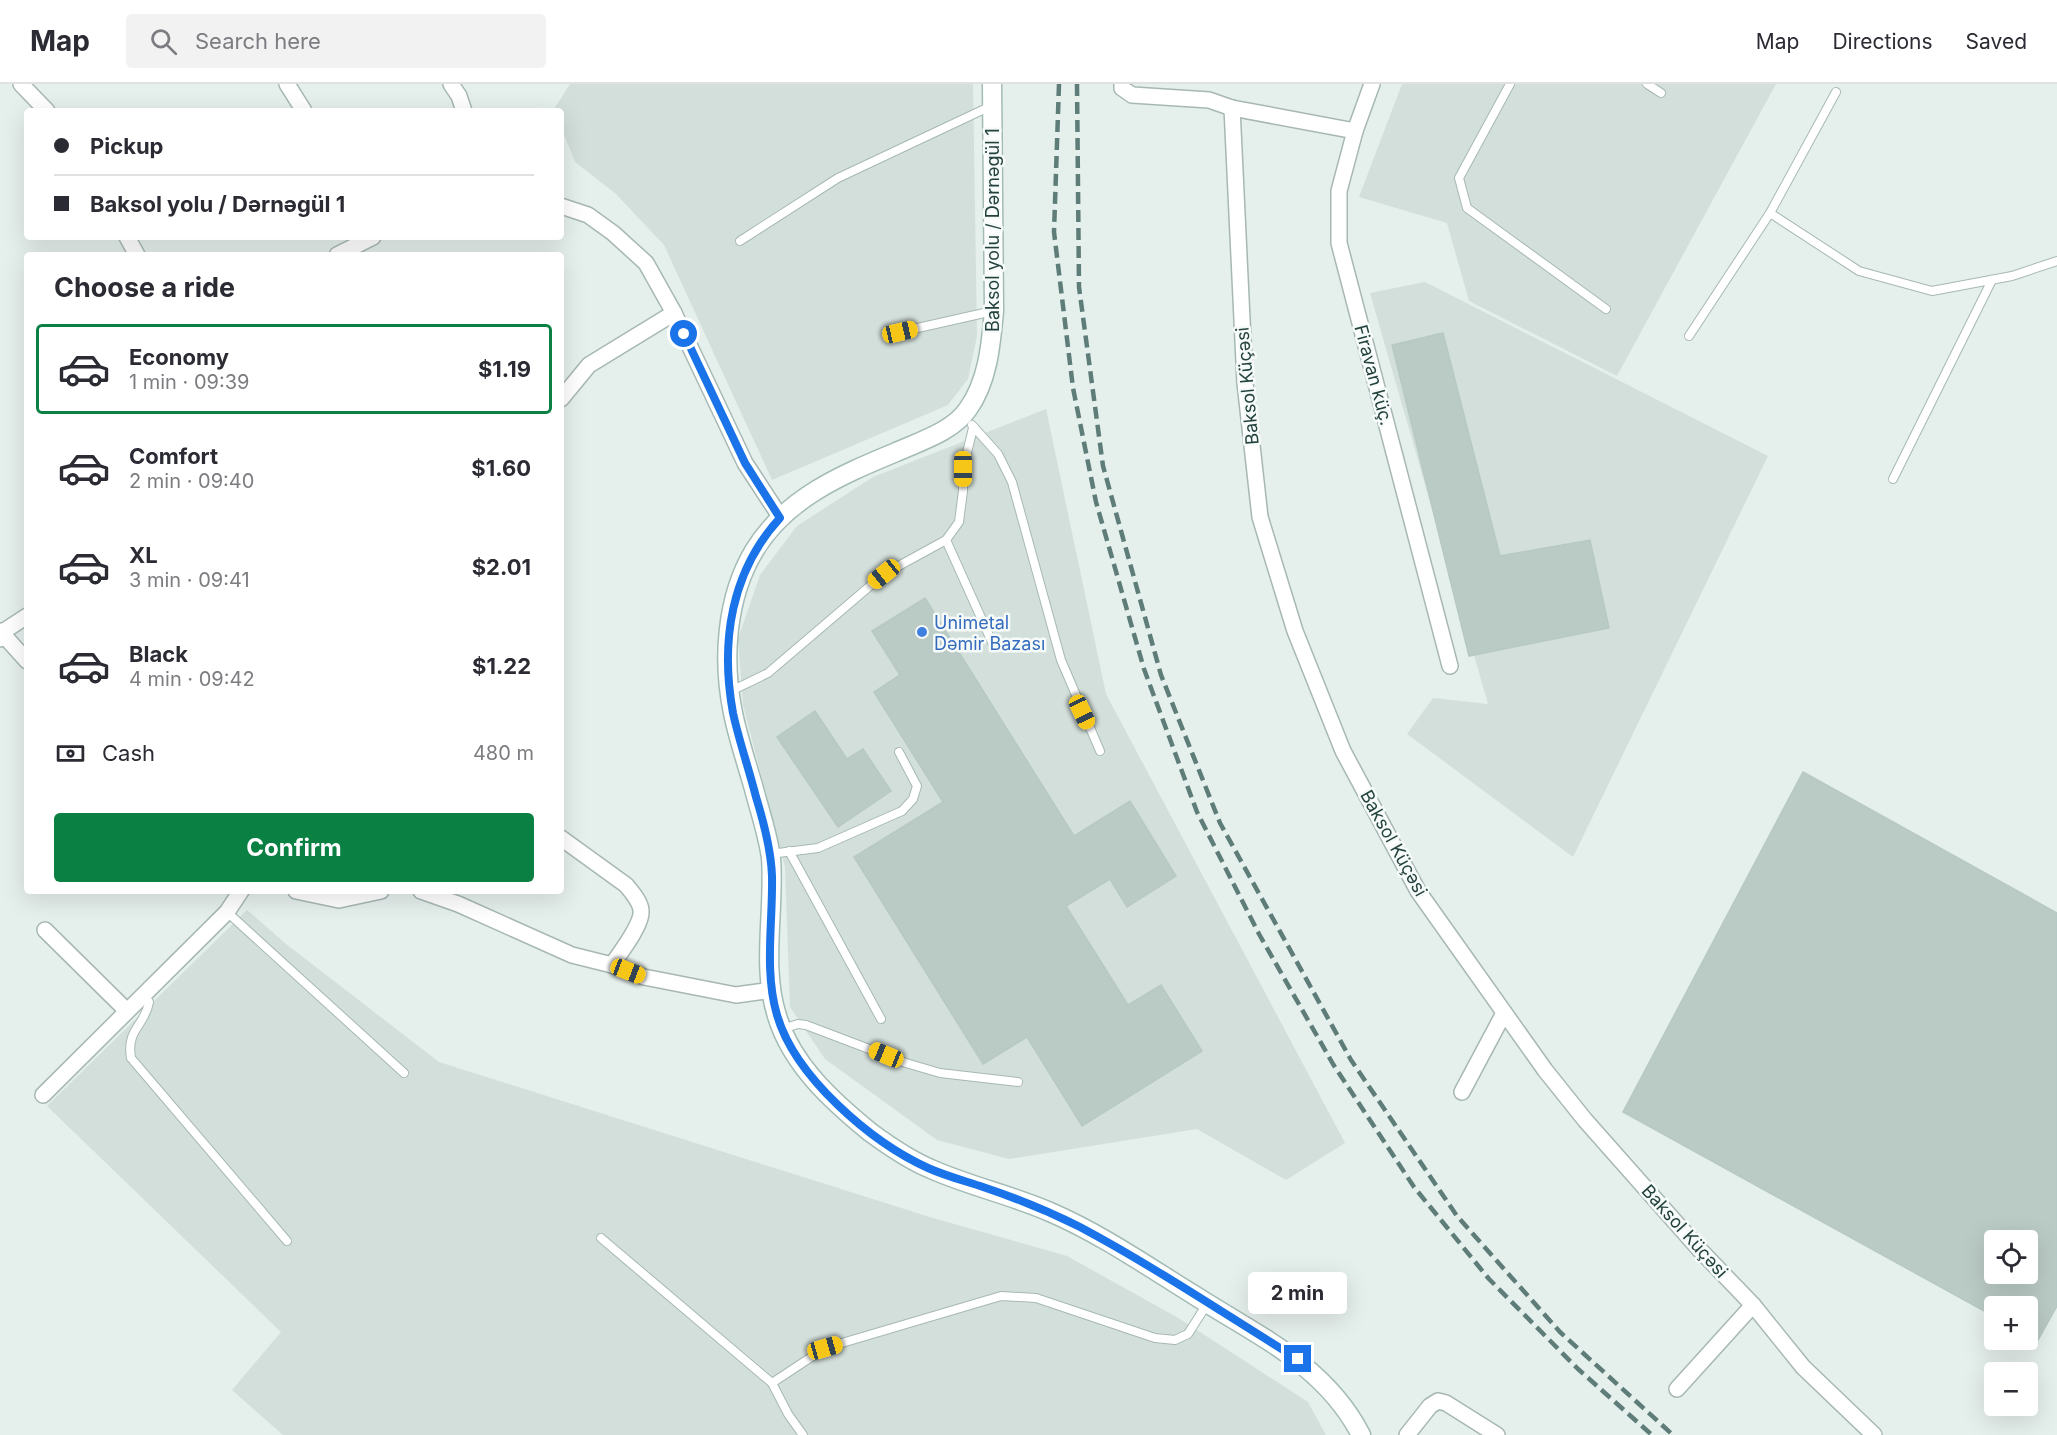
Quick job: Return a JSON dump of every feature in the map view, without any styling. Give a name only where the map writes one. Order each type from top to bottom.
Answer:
[{"type":"main road","name":"Baksol yolu / Dərnəgül 1","points":[[992,84],[994,311],[992,339],[985,372],[970,420],[952,425],[922,441],[840,476],[802,499],[768,531],[753,553],[735,599],[728,645],[729,692],[765,826],[770,854],[772,990],[777,1015],[792,1050],[815,1081],[878,1138],[907,1158],[931,1170],[1050,1212],[1126,1253],[1298,1359],[1337,1397],[1361,1435]]},
{"type":"street","points":[[21,84],[44,108]]},
{"type":"street","points":[[287,84],[302,108]]},
{"type":"street","points":[[451,84],[463,108]]},
{"type":"street","points":[[1122,84],[1122,88],[1132,95],[1209,100],[1232,108],[1355,131]]},
{"type":"street","name":"Firavan küç.","points":[[1372,84],[1355,131],[1339,191],[1339,243],[1450,666]]},
{"type":"street","name":"Baksol Küçəsi","points":[[1232,108],[1245,383],[1260,517],[1295,631],[1343,751],[1418,891],[1545,1070],[1585,1120],[1700,1250],[1753,1305],[1803,1367],[1874,1435]]},
{"type":"street","points":[[564,207],[588,215],[613,233],[646,263],[674,313],[745,463],[780,518]]},
{"type":"street","points":[[343,252],[367,240]]},
{"type":"street","points":[[564,395],[589,365],[674,313]]},
{"type":"street","points":[[24,618],[0,635],[24,658]]},
{"type":"street","points":[[564,840],[626,885],[634,894],[641,910],[638,924],[612,965]]},
{"type":"street","points":[[43,1095],[227,912],[239,894]]},
{"type":"street","points":[[310,894],[339,900],[367,894]]},
{"type":"street","points":[[430,894],[458,904],[572,956],[612,965],[644,977],[736,995],[772,990]]},
{"type":"street","points":[[45,930],[128,1011]]},
{"type":"street","points":[[1462,1092],[1504,1013]]},
{"type":"street","points":[[1677,1389],[1753,1305]]},
{"type":"street","points":[[1407,1435],[1430,1406],[1438,1401],[1446,1403],[1497,1435]]},
{"type":"lane","points":[[1510,84],[1460,178],[1467,208],[1606,309]]},
{"type":"lane","points":[[1647,84],[1661,93]]},
{"type":"lane","points":[[1689,336],[1770,213],[1836,92]]},
{"type":"lane","points":[[740,241],[838,178],[993,106]]},
{"type":"lane","points":[[1770,213],[1859,271],[1932,291],[2012,276],[2057,261]]},
{"type":"lane","points":[[1893,479],[1992,280]]},
{"type":"lane","points":[[900,332],[994,311]]},
{"type":"lane","points":[[729,692],[768,673],[884,574],[946,540],[959,522],[970,420]]},
{"type":"lane","points":[[970,420],[999,454],[1012,483],[1061,660],[1100,751]]},
{"type":"lane","points":[[946,540],[992,642]]},
{"type":"lane","points":[[770,854],[818,848],[902,811],[913,799],[916,786],[899,752]]},
{"type":"lane","points":[[789,851],[881,1020]]},
{"type":"lane","points":[[227,912],[404,1073]]},
{"type":"lane","points":[[144,994],[149,1002],[128,1044],[131,1058],[287,1241]]},
{"type":"lane","points":[[782,1029],[798,1024],[806,1025],[906,1064],[940,1073],[1018,1082]]},
{"type":"lane","points":[[601,1238],[772,1383],[788,1414],[803,1435]]},
{"type":"lane","points":[[772,1383],[825,1348],[1001,1296],[1036,1298],[1155,1338],[1175,1340],[1188,1334],[1207,1304]]},
{"type":"shaded area","points":[[570,84],[973,84],[977,336],[968,379],[948,405],[772,480],[664,245],[616,194],[575,162],[564,134],[564,108],[555,108]]},
{"type":"shaded area","points":[[1402,84],[1776,84],[1617,376],[1469,301],[1447,223],[1359,197]]},
{"type":"shaded area","points":[[1425,282],[1768,456],[1573,857],[1407,734],[1433,698],[1488,704],[1370,293]]},
{"type":"shaded area","points":[[1046,409],[1106,694],[1345,1143],[1286,1180],[1197,1129],[1009,1159],[937,1140],[825,1059],[790,1007],[785,867],[743,705],[738,639],[760,575],[797,526],[873,477]]},
{"type":"shaded area","points":[[247,910],[286,944],[439,1062],[933,1218],[1067,1256],[1180,1319],[1308,1402],[1326,1435],[283,1435],[232,1390],[281,1332],[47,1106]]},
{"type":"building","points":[[1443,333],[1500,556],[1590,540],[1609,628],[1469,656],[1392,345]]},
{"type":"building","points":[[925,598],[1074,836],[1130,801],[1176,876],[1127,907],[1110,879],[1066,906],[1128,1005],[1161,985],[1202,1051],[1082,1126],[1027,1037],[983,1064],[854,857],[943,802],[874,692],[900,675],[872,631]]},
{"type":"building","points":[[815,711],[847,759],[863,749],[891,791],[838,827],[777,737]]},
{"type":"building","points":[[1803,772],[2057,913],[2057,1306],[2038,1340],[2038,1296],[1984,1296],[1984,1311],[1623,1112]]},
{"type":"railway","points":[[1059,84],[1054,232],[1073,388],[1096,502],[1144,669],[1197,812],[1259,934],[1333,1064],[1414,1187],[1489,1279],[1578,1369],[1652,1435]]},
{"type":"railway","points":[[1077,84],[1079,287],[1103,466],[1161,675],[1220,823],[1351,1060],[1457,1216],[1560,1332],[1673,1435]]},
{"type":"place","name":"Unimetal Dəmir Bazası","points":[[922,632]]},
{"type":"route","points":[[684,334],[745,463],[780,518],[753,553],[735,599],[728,645],[729,692],[765,826],[770,854],[772,990],[777,1015],[792,1050],[815,1081],[845,1110],[878,1138],[907,1158],[931,1170],[1050,1212],[1126,1253],[1298,1359]]}]
